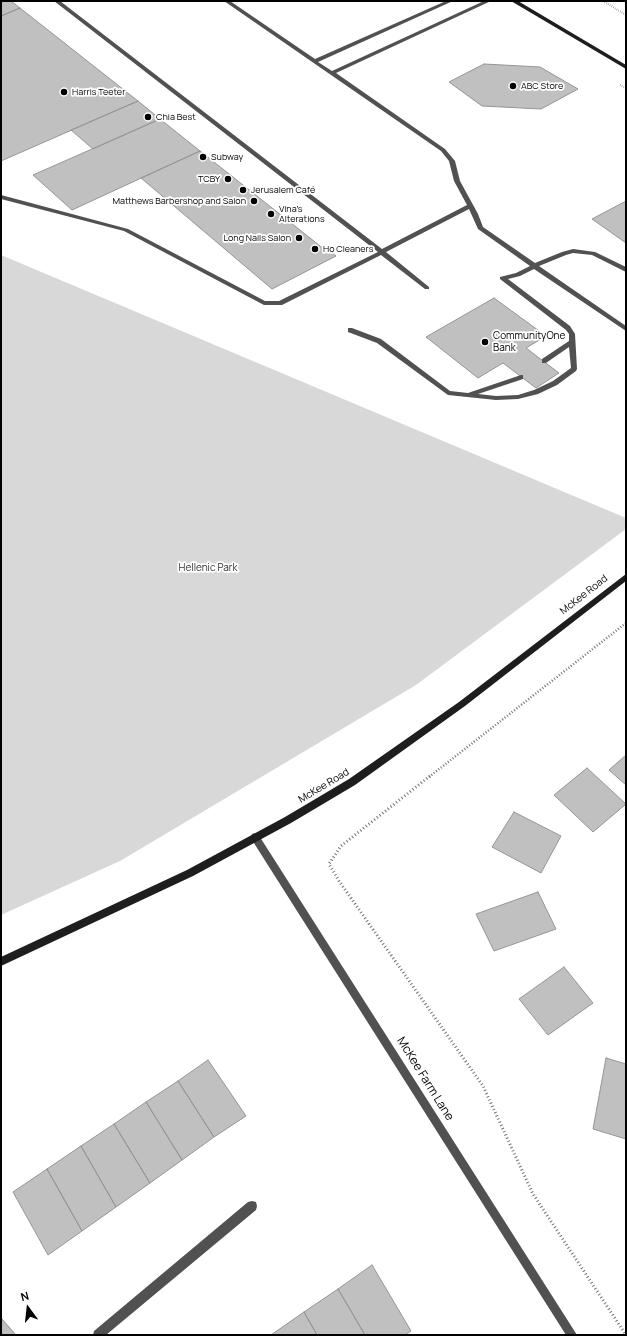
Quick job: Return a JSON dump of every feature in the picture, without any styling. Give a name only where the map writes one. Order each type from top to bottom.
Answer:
[{"type":"main road","points":[[514,1],[626,67]]},
{"type":"main road","name":"McKee Road","points":[[1,962],[190,874],[288,820],[352,782],[462,704],[626,576]]},
{"type":"street","points":[[57,1],[427,288]]},
{"type":"street","points":[[227,1],[443,150],[452,161],[457,181],[471,206],[480,228],[626,329]]},
{"type":"street","points":[[315,62],[450,1]]},
{"type":"street","points":[[332,74],[488,1]]},
{"type":"street","points":[[1,197],[126,230],[264,303],[280,303],[471,206]]},
{"type":"street","points":[[350,330],[379,341],[448,393],[496,398],[518,397],[536,392],[555,383],[574,369],[572,334],[568,328],[502,278],[518,275],[534,266],[564,253],[573,251],[593,254],[626,270]]},
{"type":"street","points":[[544,361],[572,342]]},
{"type":"street","points":[[468,395],[521,377]]},
{"type":"street","name":"McKee Farm Lane","points":[[255,837],[572,1335]]},
{"type":"street","points":[[98,1335],[252,1206]]},
{"type":"path","points":[[603,1],[626,15]]},
{"type":"path","points":[[626,623],[341,846],[329,864],[339,881],[484,1086],[533,1194],[626,1335]]},
{"type":"green space","name":"Hellenic Park","points":[[1,255],[626,518],[626,529],[416,685],[120,861],[1,915]]},
{"type":"building","points":[[1,1],[11,1],[20,8],[1,16]]},
{"type":"building","name":"Harris Teeter","points":[[20,8],[138,101],[1,161],[1,16]]},
{"type":"building","name":"ABC Store","points":[[484,64],[540,67],[578,89],[541,109],[482,106],[449,82]]},
{"type":"building","points":[[138,101],[160,119],[93,149],[71,130]]},
{"type":"building","points":[[160,119],[200,151],[72,210],[33,175]]},
{"type":"building","points":[[200,151],[329,253],[331,252],[336,256],[272,289],[141,178]]},
{"type":"building","points":[[626,201],[626,243],[592,219]]},
{"type":"building","name":"CommunityOne Bank","points":[[494,298],[546,336],[526,348],[559,373],[536,388],[503,363],[478,378],[426,337]]},
{"type":"building","points":[[626,755],[626,785],[609,770]]},
{"type":"building","points":[[587,768],[626,804],[593,832],[554,795]]},
{"type":"building","points":[[514,812],[561,836],[541,873],[492,847]]},
{"type":"building","points":[[538,892],[556,929],[494,951],[476,914]]},
{"type":"building","points":[[564,967],[593,1003],[548,1035],[519,999]]},
{"type":"building","points":[[606,1058],[626,1064],[626,1139],[593,1129]]},
{"type":"building","points":[[208,1060],[246,1116],[214,1137],[178,1081]]},
{"type":"building","points":[[178,1081],[214,1137],[182,1160],[146,1102]]},
{"type":"building","points":[[146,1102],[182,1160],[150,1183],[114,1124]]},
{"type":"building","points":[[114,1124],[150,1183],[116,1207],[81,1146]]},
{"type":"building","points":[[81,1146],[116,1207],[82,1231],[47,1169]]},
{"type":"building","points":[[47,1169],[82,1231],[48,1255],[13,1192]]},
{"type":"building","points":[[372,1265],[411,1331],[405,1335],[365,1335],[338,1289]]},
{"type":"building","points":[[338,1289],[365,1335],[317,1335],[304,1312]]},
{"type":"building","points":[[304,1312],[317,1335],[271,1335]]},
{"type":"building","points":[[2,1319],[16,1335],[1,1335]]},
{"type":"place","name":"ABC Store","points":[[513,86]]},
{"type":"place","name":"Harris Teeter","points":[[64,92]]},
{"type":"place","name":"Chia Best","points":[[148,117]]},
{"type":"place","name":"Subway","points":[[203,157]]},
{"type":"place","name":"TCBY","points":[[228,179]]},
{"type":"place","name":"Jerusalem Café","points":[[243,190]]},
{"type":"place","name":"Matthews Barbershop and Salon","points":[[254,201]]},
{"type":"place","name":"Vina’s Alterations","points":[[271,214]]},
{"type":"place","name":"Long Nails Salon","points":[[299,238]]},
{"type":"place","name":"Ho Cleaners","points":[[315,249]]},
{"type":"place","name":"CommunityOne Bank","points":[[485,342]]}]
